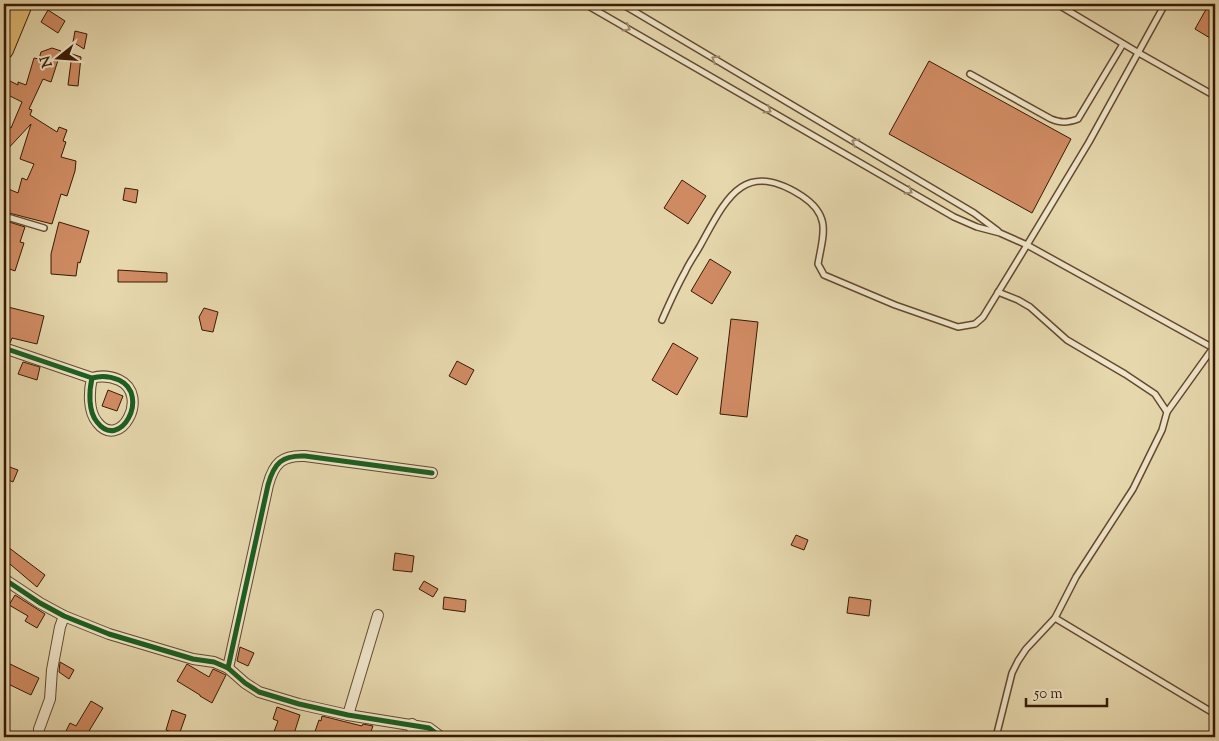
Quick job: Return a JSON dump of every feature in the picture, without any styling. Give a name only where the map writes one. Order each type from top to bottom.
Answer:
[{"type":"highway","points":[[4,50],[23,4]]},
{"type":"street","points":[[4,348],[92,378],[100,376],[111,377],[126,384],[132,391],[133,402],[126,424],[118,430],[104,429],[93,417],[89,389],[92,378]]},
{"type":"street","points":[[228,668],[268,485],[276,466],[291,456],[305,456],[432,473]]},
{"type":"street","points":[[4,579],[40,603],[64,616],[109,634],[193,659],[214,662],[228,668],[259,692],[299,704],[348,715],[429,728],[441,737]]},
{"type":"street","points":[[348,715],[378,615]]},
{"type":"street","points":[[39,737],[39,729],[50,698],[52,670],[60,627],[64,616]]},
{"type":"street","points":[[412,724],[413,737]]},
{"type":"lane","points":[[585,4],[954,217],[1027,244],[1215,347],[1167,412],[1162,430],[1133,489],[1076,577],[1055,618],[1026,649],[1012,673],[996,737]]},
{"type":"lane","points":[[622,4],[974,213],[1000,233]]},
{"type":"lane","points":[[1057,4],[1215,96]]},
{"type":"lane","points":[[662,320],[685,271],[726,201],[739,188],[764,181],[787,186],[805,198],[814,207],[824,223],[818,264],[824,275],[904,308],[958,327],[975,324],[982,317],[998,292],[1089,142],[1165,4]]},
{"type":"lane","points":[[970,74],[1051,119],[1069,122],[1078,119],[1123,44]]},
{"type":"lane","points":[[4,216],[44,228]]},
{"type":"lane","points":[[998,292],[1030,307],[1067,340],[1126,374],[1155,394],[1167,412]]},
{"type":"lane","points":[[1055,618],[1215,714]]},
{"type":"building","points":[[1209,4],[1215,4],[1215,41],[1195,29]]},
{"type":"building","points":[[48,10],[65,21],[58,33],[41,22]]},
{"type":"building","points":[[75,31],[87,34],[84,49],[73,42]]},
{"type":"building","points":[[52,48],[61,51],[51,82],[43,79],[29,109],[32,110],[30,115],[57,132],[59,127],[67,130],[63,141],[66,142],[61,157],[76,161],[75,171],[67,196],[61,194],[52,224],[9,213],[10,210],[4,207],[4,187],[18,193],[22,178],[27,180],[34,164],[20,159],[31,124],[4,153],[4,125],[11,128],[22,102],[4,93],[4,78],[18,85],[18,82],[26,85],[34,58],[39,59],[41,52]]},
{"type":"building","points":[[72,54],[81,57],[78,86],[68,85]]},
{"type":"building","points":[[929,61],[1071,139],[1032,213],[889,134]]},
{"type":"building","points":[[682,180],[706,196],[688,224],[664,208]]},
{"type":"building","points":[[125,188],[138,190],[136,203],[123,200]]},
{"type":"building","points":[[6,221],[25,227],[20,242],[24,243],[15,271],[4,267],[4,229]]},
{"type":"building","points":[[59,222],[89,231],[80,263],[78,262],[76,276],[51,274],[51,254]]},
{"type":"building","points":[[710,259],[731,272],[712,304],[691,291]]},
{"type":"building","points":[[118,270],[167,273],[167,282],[118,282]]},
{"type":"building","points":[[4,306],[44,316],[37,344],[12,338],[10,343],[4,341]]},
{"type":"building","points":[[204,308],[218,312],[213,332],[202,330],[199,317]]},
{"type":"building","points":[[731,319],[758,322],[747,417],[720,414]]},
{"type":"building","points":[[673,343],[698,358],[677,395],[652,380]]},
{"type":"building","points":[[457,361],[474,370],[466,385],[449,376]]},
{"type":"building","points":[[23,362],[40,367],[37,380],[18,374]]},
{"type":"building","points":[[108,390],[123,396],[117,411],[102,406]]},
{"type":"building","points":[[4,465],[18,470],[13,482],[4,478]]},
{"type":"building","points":[[796,535],[808,540],[804,550],[791,545]]},
{"type":"building","points":[[4,544],[45,575],[37,587],[4,559]]},
{"type":"building","points":[[395,553],[414,556],[412,572],[393,570]]},
{"type":"building","points":[[424,581],[438,589],[433,597],[419,589]]},
{"type":"building","points":[[15,595],[45,614],[37,628],[25,621],[28,616],[9,605]]},
{"type":"building","points":[[444,597],[466,600],[465,612],[443,609]]},
{"type":"building","points":[[849,597],[871,600],[869,616],[847,613]]},
{"type":"building","points":[[240,647],[254,653],[248,666],[237,661]]},
{"type":"building","points":[[60,662],[74,670],[69,679],[59,672]]},
{"type":"building","points":[[10,664],[39,678],[31,695],[4,682],[4,676]]},
{"type":"building","points":[[187,664],[209,677],[213,669],[226,675],[212,703],[177,681]]},
{"type":"building","points":[[91,701],[103,708],[89,731],[102,737],[63,737],[70,723],[76,726]]},
{"type":"building","points":[[277,707],[300,715],[293,737],[272,737],[278,721],[273,719]]},
{"type":"building","points":[[172,710],[186,715],[179,735],[166,730]]},
{"type":"building","points":[[322,716],[362,726],[363,724],[373,726],[369,737],[313,737]]},
{"type":"cycle path","points":[[4,348],[92,378],[106,376],[119,380],[128,387],[132,397],[132,408],[129,418],[123,426],[115,430],[106,429],[97,422],[92,412],[90,401],[92,378]]},
{"type":"cycle path","points":[[228,668],[268,485],[273,471],[280,462],[290,457],[305,456],[432,473]]},
{"type":"cycle path","points":[[4,579],[40,603],[64,616],[109,634],[193,659],[214,662],[228,668],[259,692],[299,704],[348,715],[429,728],[441,737]]}]
